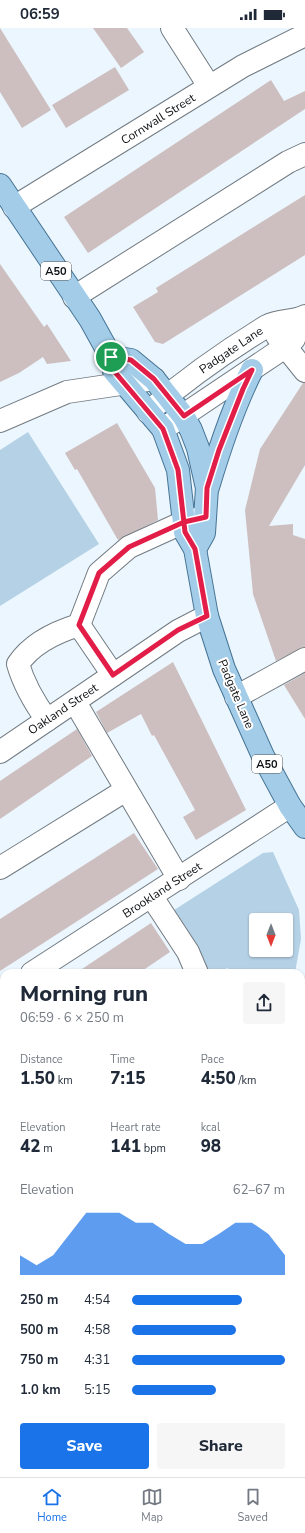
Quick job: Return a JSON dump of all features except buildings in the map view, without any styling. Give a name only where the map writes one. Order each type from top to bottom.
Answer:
[{"type":"main road","name":"A50","points":[[0,185],[90,319],[111,357],[114,371],[148,412]]},
{"type":"main road","points":[[111,357],[131,360],[154,379],[184,416],[198,448],[207,488],[204,533],[195,549]]},
{"type":"main road","points":[[207,488],[219,450],[252,370]]},
{"type":"main road","name":"Padgate Lane","points":[[148,412],[163,429],[178,470],[185,532],[195,549],[207,616],[224,669],[263,756],[290,806],[305,827]]},
{"type":"street","points":[[172,28],[209,86]]},
{"type":"street","name":"Cornwall Street","points":[[14,207],[209,86],[243,66],[305,35]]},
{"type":"street","points":[[74,297],[288,162],[305,154]]},
{"type":"street","name":"Padgate Lane","points":[[148,412],[167,395],[214,360],[268,326],[280,320],[303,317],[294,339],[285,348],[163,429]]},
{"type":"street","points":[[268,326],[305,371]]},
{"type":"street","points":[[0,422],[67,392],[154,379]]},
{"type":"street","points":[[79,625],[99,573],[129,547],[184,522],[206,517]]},
{"type":"street","name":"Oakland Street","points":[[0,752],[178,630],[207,616]]},
{"type":"street","points":[[79,625],[113,675]]},
{"type":"street","points":[[47,720],[30,696],[21,677],[18,664],[26,652],[60,630],[79,625]]},
{"type":"street","points":[[236,697],[305,659]]},
{"type":"street","points":[[75,702],[179,879]]},
{"type":"street","points":[[0,868],[126,790]]},
{"type":"street","name":"Brookland Street","points":[[38,969],[152,897],[290,806]]},
{"type":"street","points":[[152,897],[188,952],[195,969]]},
{"type":"shaded area","points":[[28,432],[99,544],[0,606],[0,450]]},
{"type":"shaded area","points":[[273,852],[299,910],[301,939],[296,969],[207,969],[171,912],[263,853]]},
{"type":"route","points":[[111,357],[114,371],[163,429],[178,470],[181,494],[184,522],[185,532],[195,549],[207,616],[178,630],[113,675],[79,625],[99,573],[129,547],[148,537],[184,522],[206,517],[207,488],[219,450],[252,370],[184,416],[154,379],[131,360],[111,357]]}]
